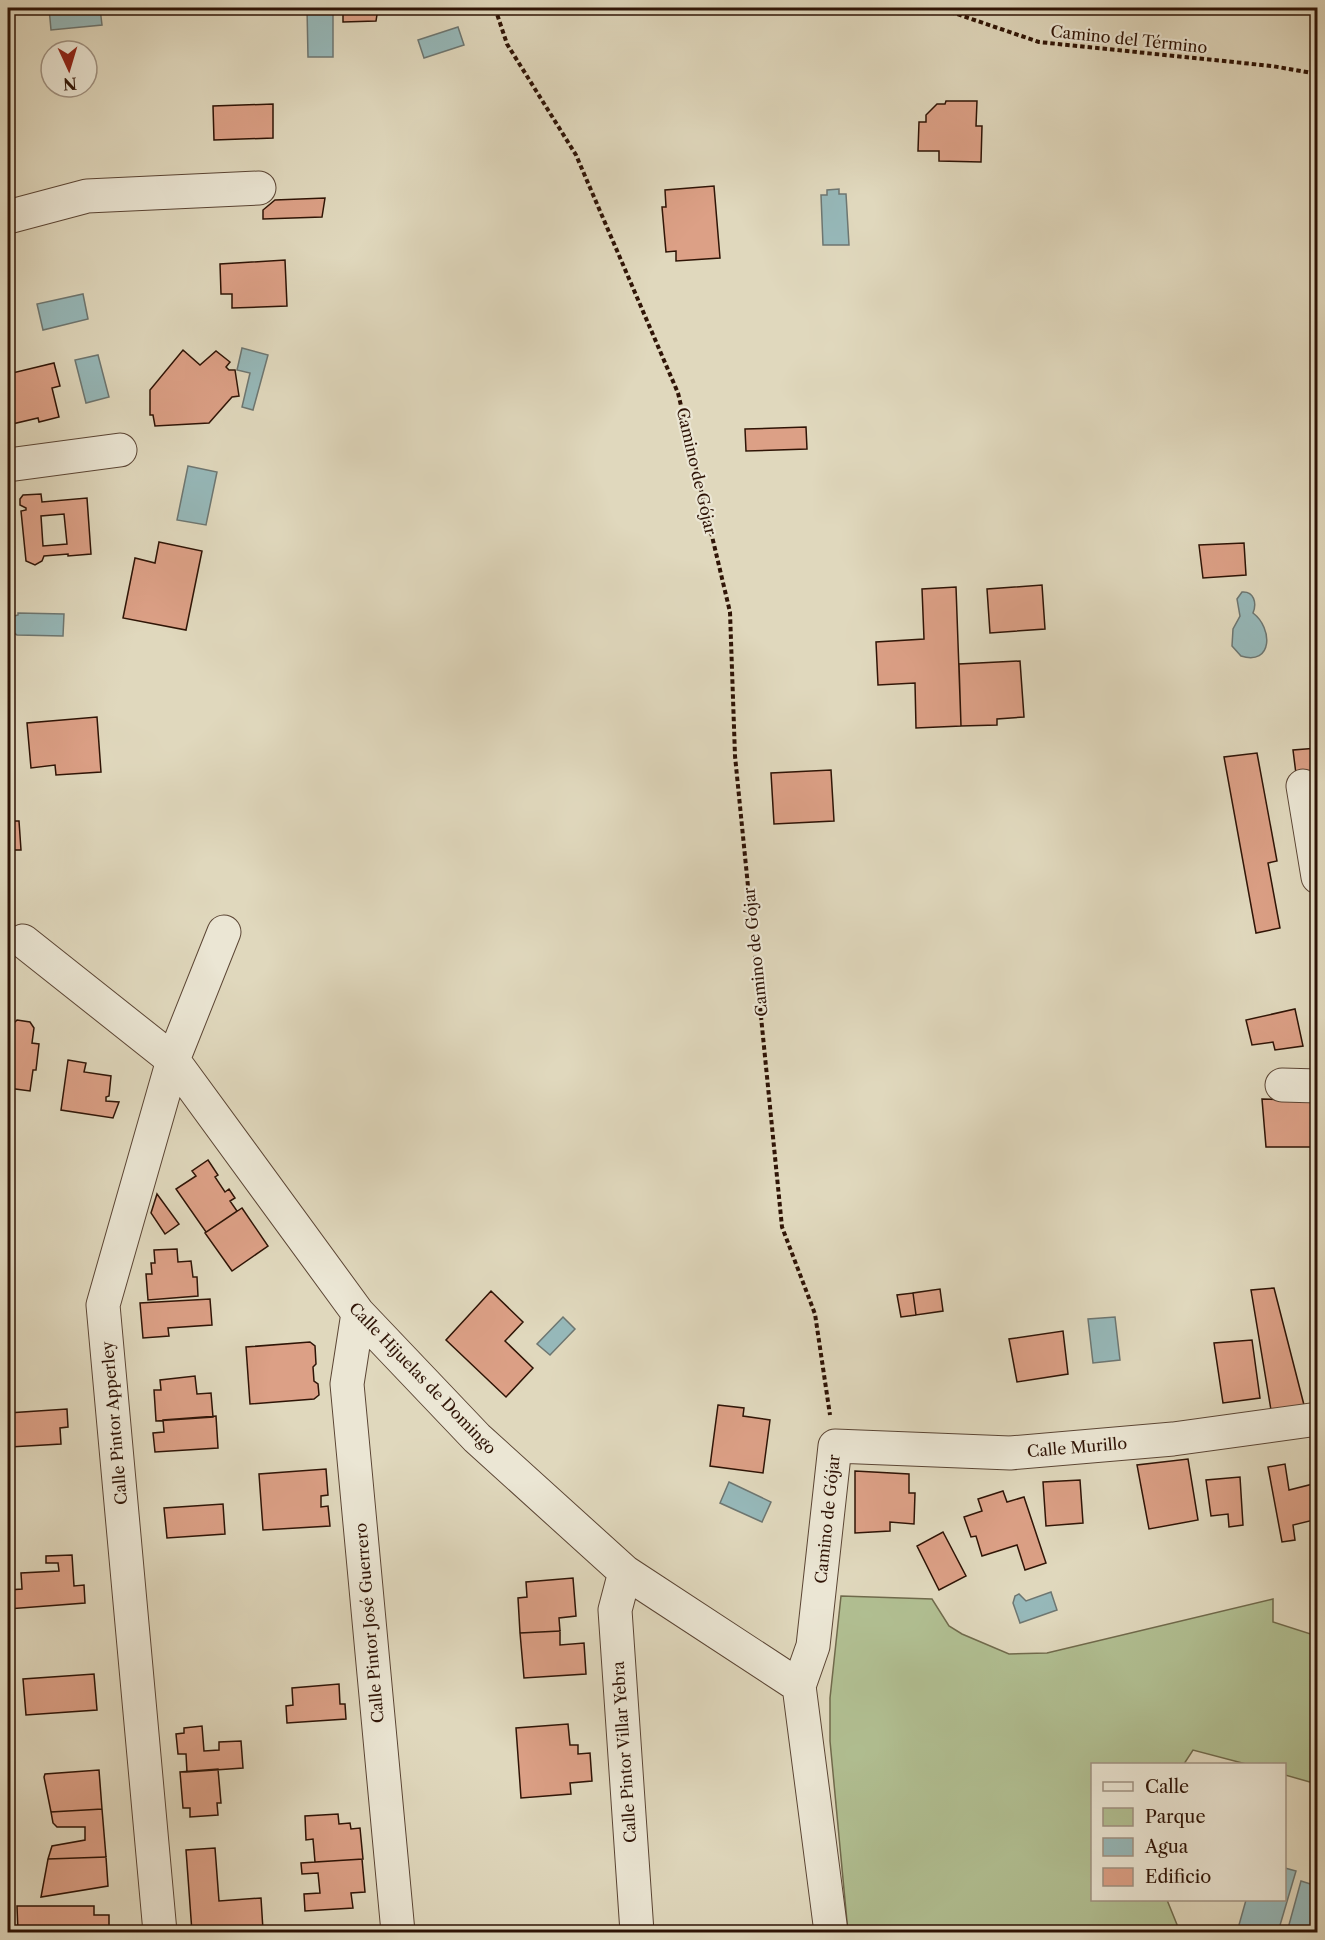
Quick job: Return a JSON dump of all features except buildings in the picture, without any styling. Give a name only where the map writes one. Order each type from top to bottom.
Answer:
[{"type":"street","points":[[8,217],[87,196],[259,188]]},
{"type":"street","points":[[8,465],[120,450]]},
{"type":"street","points":[[1303,786],[1317,877]]},
{"type":"street","name":"Calle Pintor Apperley","points":[[160,1932],[103,1305],[173,1060],[224,932]]},
{"type":"street","name":"Calle Hijuelas de Domingo","points":[[23,941],[173,1060],[358,1313],[477,1438],[625,1572],[799,1686]]},
{"type":"street","points":[[1282,1085],[1317,1086]]},
{"type":"street","name":"Calle Pintor José Guerrero","points":[[358,1313],[347,1384],[398,1932]]},
{"type":"street","name":"Calle Murillo","points":[[835,1446],[1010,1452],[1173,1439],[1317,1419]]},
{"type":"street","name":"Camino de Gójar","points":[[831,1932],[799,1686],[813,1646],[835,1446]]},
{"type":"street","name":"Calle Pintor Villar Yebra","points":[[625,1572],[615,1610],[637,1932]]},
{"type":"path","name":"Camino de Gójar","points":[[495,8],[507,44],[576,154],[678,393],[730,612],[735,756],[783,1227],[815,1314],[835,1446]]},
{"type":"path","name":"Camino del Término","points":[[944,8],[1039,42],[1272,66],[1317,74]]},
{"type":"green space","points":[[841,1596],[932,1599],[949,1626],[1009,1654],[1047,1653],[1273,1599],[1273,1622],[1317,1636],[1317,1784],[1286,1775],[1286,1763],[1242,1763],[1193,1750],[1185,1763],[1091,1763],[1091,1901],[1167,1901],[1180,1932],[848,1932],[830,1741],[830,1698]]},
{"type":"water","points":[[49,8],[100,8],[102,25],[51,30]]},
{"type":"water","points":[[307,8],[333,8],[333,57],[308,57]]},
{"type":"water","points":[[458,27],[464,45],[424,58],[418,40]]},
{"type":"water","points":[[839,189],[839,194],[846,194],[849,245],[823,245],[821,195],[827,195],[827,190]]},
{"type":"water","points":[[83,294],[88,319],[43,330],[37,304]]},
{"type":"water","points":[[242,348],[268,355],[253,410],[242,407],[250,373],[237,370]]},
{"type":"water","points":[[98,355],[109,397],[86,403],[75,360]]},
{"type":"water","points":[[188,466],[217,472],[206,525],[177,520]]},
{"type":"water","points":[[1242,592],[1249,593],[1254,598],[1253,613],[1264,627],[1266,636],[1264,651],[1252,658],[1241,656],[1232,646],[1233,629],[1240,616],[1237,599]]},
{"type":"water","points":[[18,613],[64,614],[63,636],[17,635],[9,630],[8,623],[11,617]]},
{"type":"water","points":[[563,1317],[575,1329],[550,1355],[537,1344]]},
{"type":"water","points":[[1115,1317],[1120,1360],[1093,1363],[1088,1319]]},
{"type":"water","points":[[729,1482],[771,1502],[762,1522],[720,1503]]},
{"type":"water","points":[[1051,1592],[1057,1610],[1020,1623],[1013,1603],[1015,1596],[1019,1594],[1026,1601]]},
{"type":"water","points":[[1286,1868],[1296,1871],[1278,1932],[1237,1932],[1246,1901],[1286,1901]]},
{"type":"water","points":[[1301,1881],[1317,1886],[1317,1932],[1287,1932]]}]
